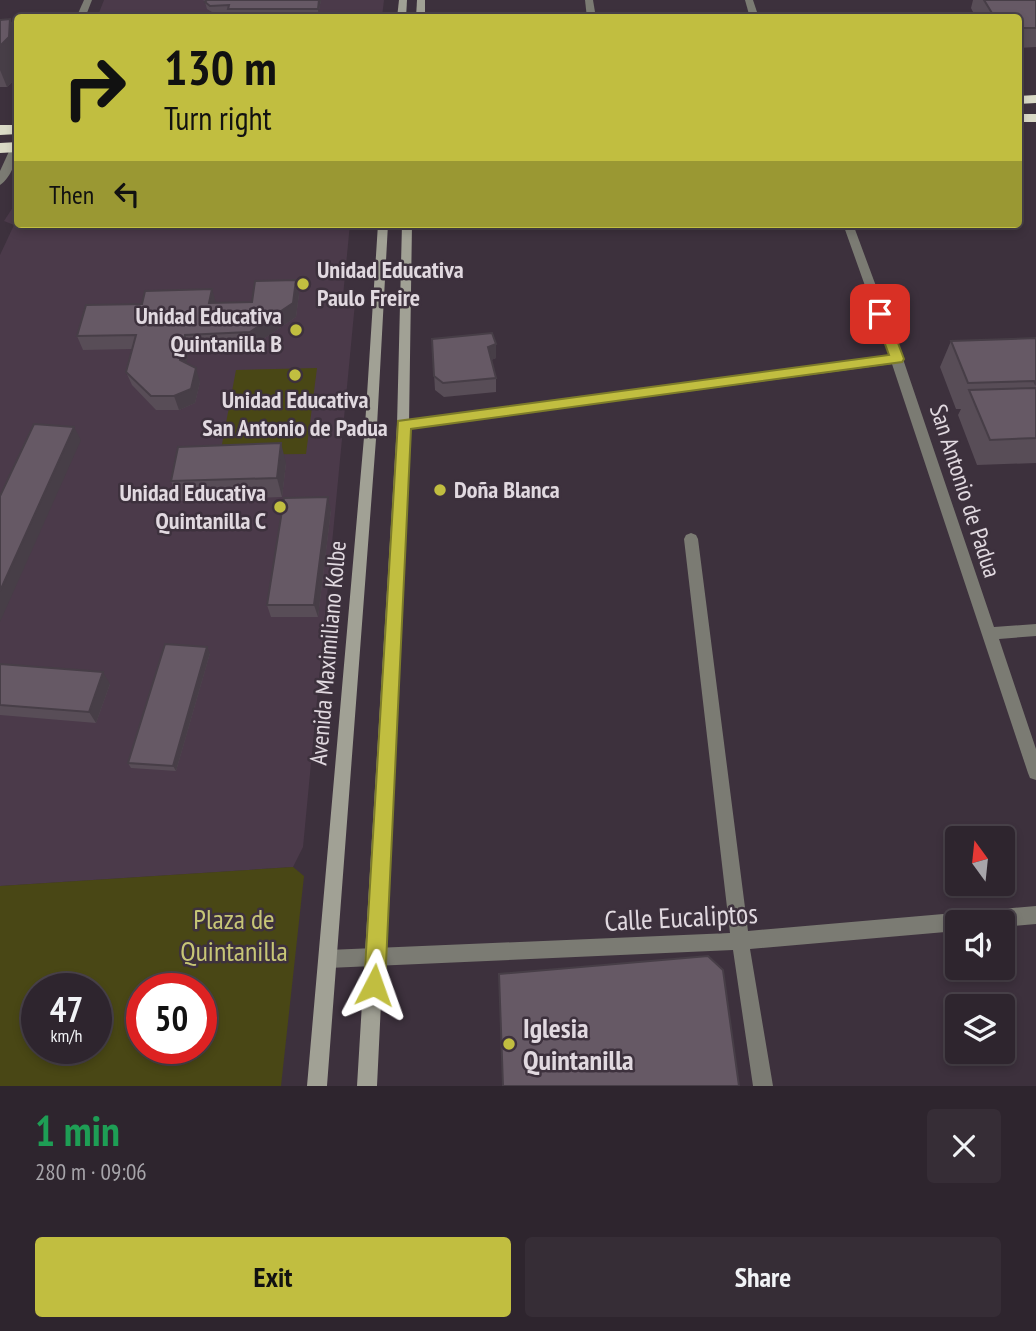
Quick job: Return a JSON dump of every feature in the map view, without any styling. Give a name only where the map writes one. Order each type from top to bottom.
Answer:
[{"type":"main road","name":"Avenida Maximiliano Kolbe","points":[[317,1086],[371,426],[383,228]]},
{"type":"main road","points":[[367,1086],[404,425],[407,228]]},
{"type":"street","points":[[0,182],[11,148]]},
{"type":"street","name":"San Antonio de Padua","points":[[849,228],[897,359],[1036,773]]},
{"type":"street","points":[[404,425],[897,359]]},
{"type":"street","points":[[691,539],[740,941],[763,1086]]},
{"type":"street","points":[[988,634],[1036,630]]},
{"type":"street","name":"Calle Eucaliptos","points":[[328,960],[740,941],[1036,915]]},
{"type":"shaded area","points":[[104,0],[384,0],[382,14],[99,14]]},
{"type":"shaded area","points":[[14,206],[14,225],[4,221]]},
{"type":"shaded area","points":[[14,225],[14,228],[350,228],[343,296],[355,303],[303,847],[293,867],[0,886],[0,255]]},
{"type":"green space","points":[[317,368],[306,454],[220,455],[236,370]]},
{"type":"green space","name":"Plaza de Quintanilla","points":[[293,867],[304,876],[281,1086],[0,1086],[0,886]]},
{"type":"building","points":[[319,0],[318,9],[228,9],[229,5],[210,6],[205,2]]},
{"type":"building","points":[[984,0],[1036,0],[1036,28],[1022,28],[1022,14],[993,14]]},
{"type":"building","points":[[10,19],[9,37],[0,46],[0,20]]},
{"type":"building","points":[[296,280],[293,303],[250,332],[185,335],[180,360],[196,368],[191,389],[174,396],[151,396],[126,372],[136,335],[77,336],[86,305],[142,304],[145,291],[212,289],[209,303],[252,302],[255,281]]},
{"type":"building","points":[[492,333],[496,344],[488,347],[496,378],[443,383],[434,376],[432,339]]},
{"type":"building","points":[[1036,338],[1036,385],[1034,381],[968,383],[951,341]]},
{"type":"building","points":[[1036,388],[1036,438],[990,440],[969,390]]},
{"type":"building","points":[[34,424],[74,427],[0,591],[0,496]]},
{"type":"building","points":[[281,443],[277,478],[171,481],[178,447]]},
{"type":"building","points":[[328,497],[314,605],[267,605],[284,498]]},
{"type":"building","points":[[165,644],[207,647],[173,766],[128,763]]},
{"type":"building","points":[[0,664],[103,672],[89,712],[0,705]]},
{"type":"building","points":[[708,956],[723,970],[739,1086],[503,1086],[499,974]]},
{"type":"place","name":"Unidad Educativa Paulo Freire","points":[[303,284]]},
{"type":"place","name":"Unidad Educativa Quintanilla B","points":[[296,330]]},
{"type":"place","name":"Unidad Educativa San Antonio de Padua","points":[[295,375]]},
{"type":"place","name":"Doña Blanca","points":[[440,490]]},
{"type":"place","name":"Unidad Educativa Quintanilla C","points":[[280,507]]},
{"type":"place","name":"Iglesia Quintanilla","points":[[509,1044]]},
{"type":"route","points":[[374,985],[404,425],[897,359],[880,314]]}]
